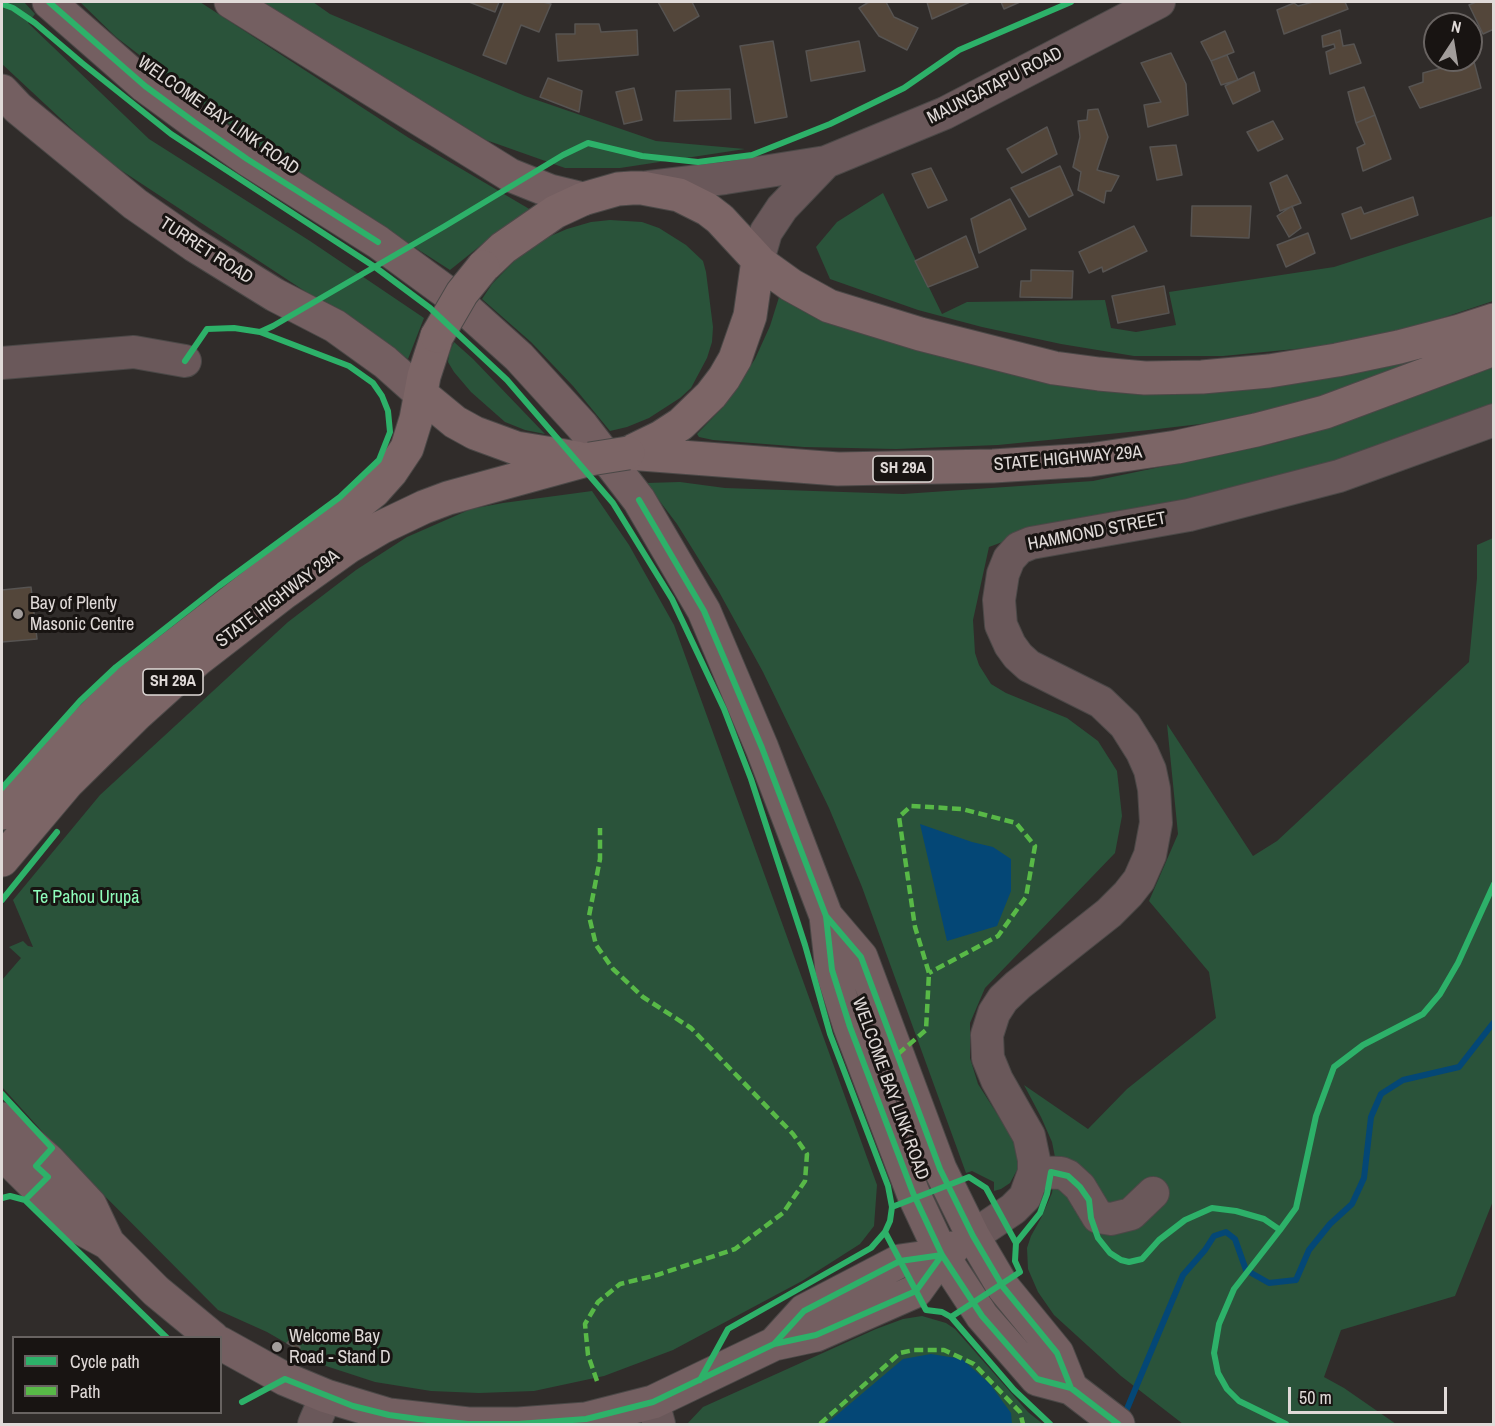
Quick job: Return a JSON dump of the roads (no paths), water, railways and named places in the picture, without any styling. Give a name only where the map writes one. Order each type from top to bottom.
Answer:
[{"type":"highway","name":"SH 29A","points":[[758,261],[750,316],[735,359],[724,378],[711,395],[681,424],[661,437],[628,453],[574,461],[516,448],[475,433],[455,422],[421,394],[428,358],[437,336],[462,293],[483,267],[503,248],[555,212],[583,199],[618,189],[642,188],[679,195],[707,209],[720,219],[758,261],[791,285],[829,306],[920,334],[1054,368],[1145,378],[1202,377],[1269,371],[1398,347],[1494,320]]},
{"type":"highway","name":"STATE HIGHWAY 29A","points":[[628,453],[838,470],[981,467],[1090,460],[1177,447],[1325,412],[1494,349]]},
{"type":"highway","name":"STATE HIGHWAY 29A","points":[[2,813],[49,760],[125,684],[374,490],[391,472],[406,448],[421,394]]},
{"type":"highway","name":"STATE HIGHWAY 29A","points":[[2,860],[68,783],[136,715],[206,653],[348,547],[382,527],[424,507],[574,461]]},
{"type":"main road","name":"WELCOME BAY LINK ROAD","points":[[49,2],[145,86],[186,116],[247,159],[378,242],[449,294],[519,357],[582,426],[639,500],[704,611],[762,748],[826,916],[832,970],[850,1027],[913,1193],[942,1255],[982,1316],[1037,1379],[1094,1406]]},
{"type":"main road","points":[[231,2],[510,175],[542,189],[583,199]]},
{"type":"main road","name":"TURRET ROAD","points":[[2,91],[18,108],[135,204],[204,252],[275,295],[335,326],[385,362],[421,394]]},
{"type":"main road","name":"WELCOME BAY LINK ROAD","points":[[826,916],[861,957],[940,1169],[973,1236],[1003,1287],[1057,1353],[1094,1406]]},
{"type":"main road","points":[[6,1148],[75,1225],[108,1243],[156,1291],[211,1336]]},
{"type":"main road","points":[[222,1344],[285,1379],[320,1410],[468,1424],[518,1424],[642,1415],[774,1344],[804,1311],[815,1305],[900,1261],[942,1255],[973,1236]]},
{"type":"street","name":"MAUNGATAPU ROAD","points":[[642,188],[826,162],[945,113],[1159,2]]},
{"type":"street","name":"MAUNGATAPU ROAD","points":[[758,261],[766,232],[782,208],[826,162]]},
{"type":"street","points":[[2,363],[134,352],[185,361]]},
{"type":"street","name":"HAMMOND STREET","points":[[973,1236],[1013,1209],[1025,1197],[1034,1172],[1029,1137],[992,1070],[987,1051],[989,1026],[998,1006],[1009,993],[1109,913],[1139,880],[1150,855],[1154,838],[1156,807],[1150,770],[1125,725],[1113,712],[1094,698],[1029,666],[1010,645],[1001,625],[999,600],[1001,582],[1009,559],[1018,548],[1030,543],[1189,515],[1339,476],[1494,420]]},
{"type":"street","points":[[1034,1172],[1061,1173],[1068,1176],[1080,1187],[1098,1217],[1111,1219],[1131,1214],[1153,1193]]},
{"type":"water","points":[[920,824],[993,847],[1011,859],[1011,891],[997,926],[947,941]]},
{"type":"water","points":[[931,1354],[962,1359],[990,1384],[1011,1413],[1012,1424],[826,1424],[903,1359]]},
{"type":"waterway","points":[[1124,1416],[1183,1275],[1214,1236],[1226,1232],[1235,1239],[1246,1270],[1269,1283],[1296,1280],[1309,1250],[1330,1224],[1352,1204],[1364,1178],[1371,1117],[1381,1094],[1403,1080],[1459,1067],[1494,1022]]},
{"type":"place","name":"Bay of Plenty Masonic Centre","points":[[18,614]]},
{"type":"place","name":"Welcome Bay Road - Stand D","points":[[277,1347]]},
{"type":"park label","name":"Te Pahou Urupā","points":[[86,898]]}]
